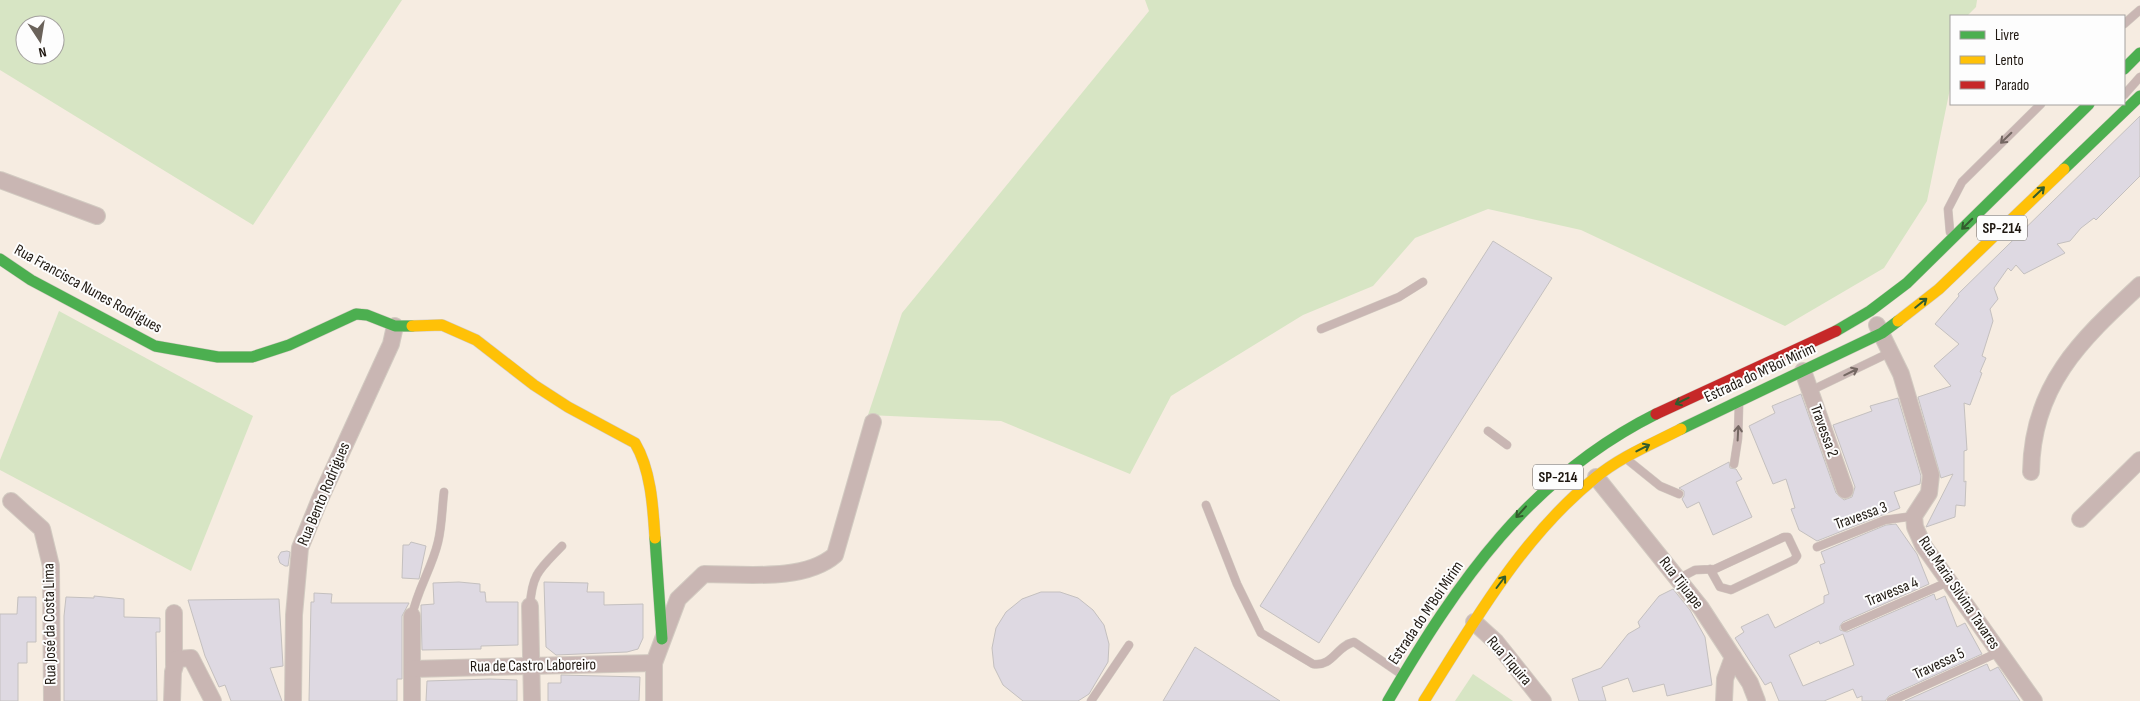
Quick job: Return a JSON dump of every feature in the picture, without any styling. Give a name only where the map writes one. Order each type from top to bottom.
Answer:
[{"type":"main road","points":[[2125,68],[2140,53]]},
{"type":"main road","name":"Estrada do M'Boi Mirim","points":[[1388,701],[1403,675],[1460,614],[1519,556],[1570,499],[1596,477],[1625,458],[1882,332],[1939,289],[1968,254],[2116,113],[2140,96]]},
{"type":"main road","name":"Estrada do M'Boi Mirim","points":[[1424,701],[1452,657],[1460,614],[1481,559],[1529,504],[1581,458],[1636,424],[1756,369],[1869,312],[1954,242],[2088,105]]},
{"type":"main road","name":"Rua Francisca Nunes Rodrigues","points":[[0,259],[31,280],[155,346],[218,356],[252,357],[289,345],[356,314],[367,315],[395,326],[442,325],[476,340],[534,385],[568,407],[616,431],[635,443],[641,453],[653,505],[662,639]]},
{"type":"street","points":[[0,180],[97,216]]},
{"type":"street","points":[[2031,472],[2032,444],[2053,384],[2077,346],[2140,285]]},
{"type":"street","name":"Rua Maria Silvina Tavares","points":[[1869,312],[1882,332],[1901,374],[1931,475],[1929,493],[1914,516],[1915,527],[1923,545],[1948,582],[2034,701]]},
{"type":"street","name":"Rua Bento Rodrigues","points":[[293,701],[294,615],[300,548],[320,499],[391,344],[395,326]]},
{"type":"street","name":"Travessa 2","points":[[1803,371],[1845,490]]},
{"type":"street","points":[[654,701],[654,662],[678,598],[704,574],[795,573],[828,561],[835,554],[873,422]]},
{"type":"street","points":[[2080,519],[2140,460]]},
{"type":"street","name":"Rua Tijuape","points":[[1596,477],[1701,608],[1746,676],[1757,701]]},
{"type":"street","name":"Rua José da Costa Lima","points":[[11,501],[42,529],[51,566],[52,701]]},
{"type":"street","points":[[530,606],[532,701]]},
{"type":"street","points":[[172,701],[174,614]]},
{"type":"street","name":"Rua Tiquira","points":[[1460,614],[1496,642],[1543,701]]},
{"type":"street","points":[[412,616],[412,701]]},
{"type":"street","points":[[1724,701],[1724,679],[1733,657]]},
{"type":"street","points":[[174,665],[177,659],[191,658],[213,701]]},
{"type":"street","name":"Rua de Castro Laboreiro","points":[[412,669],[654,662]]},
{"type":"lane","points":[[2125,23],[2140,10]]},
{"type":"lane","points":[[2125,94],[2140,77]]},
{"type":"lane","points":[[1954,242],[1948,209],[1962,182],[2040,105]]},
{"type":"lane","points":[[1321,329],[1399,297],[1423,282]]},
{"type":"lane","points":[[1810,391],[1891,352]]},
{"type":"lane","points":[[1734,464],[1738,438],[1739,401]]},
{"type":"lane","points":[[1488,431],[1507,444]]},
{"type":"lane","points":[[1625,458],[1660,486],[1679,494]]},
{"type":"lane","points":[[412,616],[416,595],[424,582],[439,541],[444,492]]},
{"type":"lane","points":[[1206,505],[1237,584],[1261,633],[1313,664],[1321,665],[1328,663],[1342,648],[1354,642],[1403,675]]},
{"type":"lane","name":"Travessa 3","points":[[1817,547],[1885,520],[1914,516]]},
{"type":"lane","points":[[1678,579],[1695,570],[1710,569],[1784,537],[1792,540],[1797,556],[1794,560],[1731,590],[1720,587],[1710,569]]},
{"type":"lane","points":[[530,606],[532,583],[537,572],[562,546]]},
{"type":"lane","name":"Travessa 4","points":[[1845,627],[1948,582]]},
{"type":"lane","points":[[1091,701],[1129,644]]},
{"type":"lane","name":"Travessa 5","points":[[1891,701],[1999,652]]},
{"type":"green space","points":[[0,0],[402,0],[253,225],[0,70]]},
{"type":"green space","points":[[1145,0],[1977,0],[1976,7],[1968,15],[1950,15],[1950,89],[1927,201],[1884,268],[1785,326],[1581,230],[1488,209],[1415,238],[1373,286],[1303,315],[1171,396],[1130,474],[1001,421],[868,415],[902,313],[1149,11]]},
{"type":"green space","points":[[59,311],[253,416],[191,571],[0,470],[0,460]]},
{"type":"green space","points":[[1473,674],[1513,701],[1455,701]]},
{"type":"building","points":[[2140,116],[2140,176],[2096,220],[2094,218],[2081,228],[2070,241],[2057,244],[2065,253],[2024,274],[2016,265],[2011,271],[2008,268],[1994,288],[1998,299],[1990,309],[1993,321],[1982,356],[1986,358],[1970,405],[1964,403],[1967,450],[1964,451],[1965,506],[1956,505],[1955,517],[1926,527],[1953,474],[1941,478],[1918,397],[1951,386],[1934,366],[1959,344],[1935,324],[1959,296],[1958,294]]},
{"type":"building","points":[[1493,241],[1552,278],[1319,643],[1260,606]]},
{"type":"building","points":[[1801,394],[1836,493],[1844,500],[1852,497],[1855,487],[1833,425],[1872,411],[1870,406],[1898,398],[1921,476],[1920,484],[1894,492],[1900,508],[1817,541],[1799,530],[1791,509],[1795,508],[1786,479],[1773,484],[1749,426],[1775,413],[1772,406]]},
{"type":"building","points":[[1729,462],[1730,468],[1736,469],[1742,479],[1736,482],[1752,517],[1713,535],[1699,502],[1687,508],[1682,499],[1684,491],[1679,488]]},
{"type":"building","points":[[1896,524],[1917,554],[1929,584],[1843,622],[1840,630],[1847,632],[1934,594],[1936,600],[1945,596],[1957,627],[1965,623],[1982,654],[1889,696],[1885,701],[1862,701],[1862,696],[1857,698],[1853,689],[1824,701],[1779,701],[1771,682],[1765,685],[1735,638],[1744,632],[1741,627],[1768,614],[1775,628],[1824,603],[1824,596],[1829,594],[1820,565],[1825,563],[1821,552],[1886,525]],"holes":[[[1843,634],[1854,665],[1803,686],[1789,655],[1819,641],[1820,644]]]},
{"type":"building","points":[[411,542],[426,546],[419,579],[402,578],[403,545],[409,545]]},
{"type":"building","points":[[281,552],[290,552],[288,566],[285,566],[280,563],[278,557]]},
{"type":"building","points":[[459,582],[480,584],[480,592],[485,592],[486,602],[518,602],[518,645],[481,646],[481,649],[422,650],[421,605],[434,604],[433,583]]},
{"type":"building","points":[[544,582],[588,583],[587,592],[604,592],[604,605],[643,604],[643,638],[638,649],[627,652],[556,655],[546,647]]},
{"type":"building","points":[[1673,589],[1690,610],[1705,637],[1712,685],[1667,696],[1664,684],[1633,692],[1628,678],[1602,687],[1606,701],[1579,701],[1572,679],[1601,668],[1628,634],[1640,627],[1638,622],[1659,596]]},
{"type":"building","points":[[1041,592],[1060,592],[1078,598],[1093,610],[1104,625],[1109,644],[1108,662],[1089,694],[1078,701],[1023,701],[1003,685],[994,667],[992,648],[996,628],[1006,612],[1022,599]]},
{"type":"building","points":[[314,593],[332,594],[331,603],[409,603],[402,616],[402,679],[397,679],[397,701],[309,701],[311,602],[314,602]]},
{"type":"building","points":[[94,596],[124,599],[124,617],[160,618],[160,632],[156,632],[157,701],[64,701],[64,616],[66,597],[94,598]]},
{"type":"building","points":[[18,597],[36,597],[36,642],[27,642],[27,663],[18,663],[18,701],[0,701],[0,614],[17,614]]},
{"type":"building","points":[[279,599],[283,666],[270,668],[282,701],[231,701],[225,685],[219,687],[205,656],[188,600]]},
{"type":"building","points":[[1195,647],[1280,701],[1163,701]]},
{"type":"building","points":[[1987,664],[1990,671],[1998,667],[2020,701],[1905,701]]},
{"type":"building","points":[[561,675],[640,677],[639,701],[548,701],[548,683],[561,683]]},
{"type":"building","points":[[517,680],[517,701],[426,701],[427,681]]},
{"type":"traffic: fast","points":[[2125,68],[2140,53]]},
{"type":"traffic: fast","points":[[2064,169],[2140,96]]},
{"type":"traffic: fast","points":[[1836,331],[1870,311],[1907,283],[2088,105]]},
{"type":"traffic: fast","points":[[0,259],[31,280],[155,346],[218,357],[252,357],[289,345],[356,314],[367,315],[395,326],[412,326]]},
{"type":"traffic: fast","points":[[1681,429],[1882,333],[1898,321]]},
{"type":"traffic: fast","points":[[1388,701],[1441,615],[1501,536],[1534,501],[1571,469],[1611,440],[1656,414]]},
{"type":"traffic: fast","points":[[655,538],[662,639]]},
{"type":"traffic: slow","points":[[1898,321],[1939,289],[2064,169]]},
{"type":"traffic: slow","points":[[412,326],[442,325],[476,340],[534,385],[568,407],[635,443],[648,477],[655,538]]},
{"type":"traffic: slow","points":[[1424,701],[1500,582],[1544,527],[1568,502],[1605,470],[1636,451],[1681,429]]},
{"type":"traffic: jam","points":[[1656,414],[1836,331]]}]
